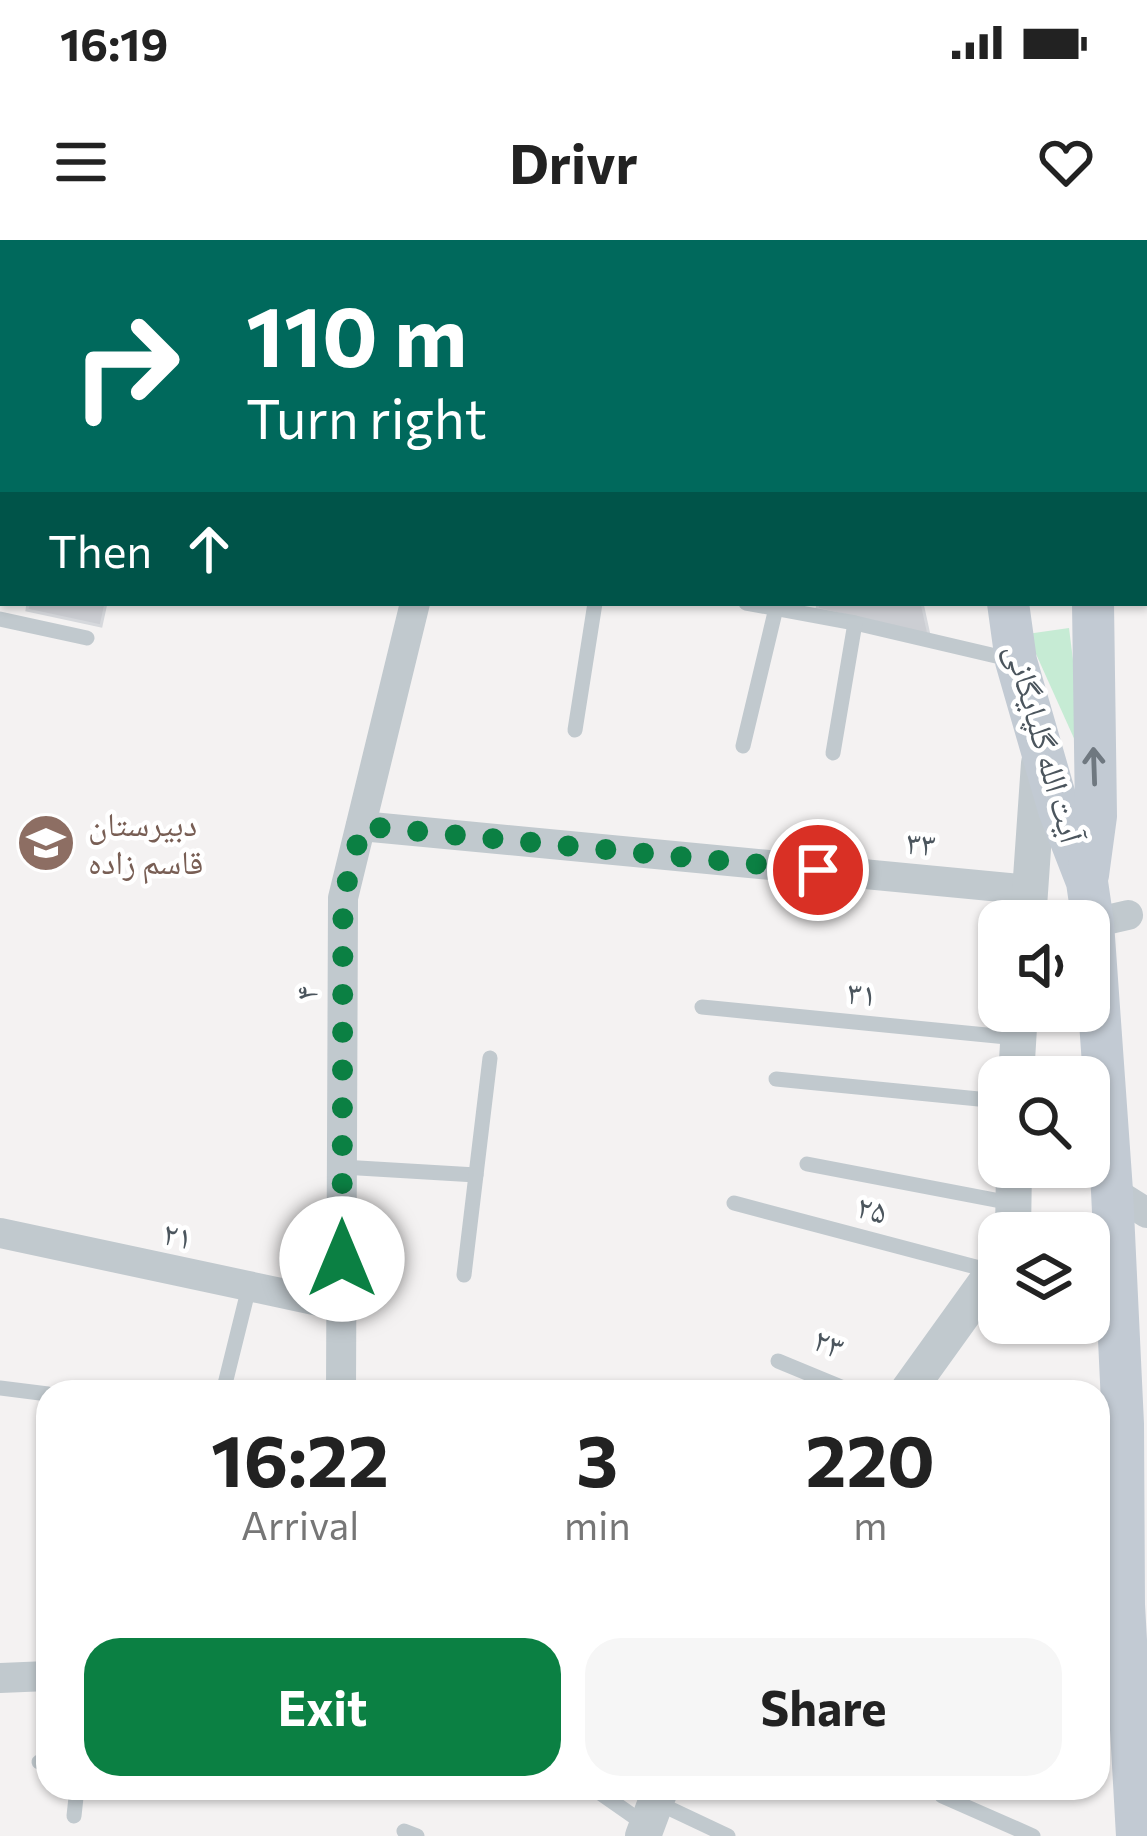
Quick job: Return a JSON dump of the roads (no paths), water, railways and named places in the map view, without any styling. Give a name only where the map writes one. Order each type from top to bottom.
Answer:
[{"type":"main road","name":"آیت الله گلپایگانی","points":[[1008,606],[1016,661],[1059,810],[1100,900]]},
{"type":"main road","name":"آیت الله گلپایگانی","points":[[1094,606],[1096,815],[1102,900]]},
{"type":"main road","name":"آیت الله گلپایگانی","points":[[1110,1007],[1124,1207],[1123,1424],[1140,1741],[1137,1836]]},
{"type":"street","name":"۴","points":[[341,1380],[343,898],[414,606]]},
{"type":"street","points":[[1029,900],[1040,737]]},
{"type":"street","name":"۳۳","points":[[362,826],[733,862],[995,900]]},
{"type":"street","name":"۲۱","points":[[0,1233],[342,1306]]},
{"type":"street","points":[[916,1380],[978,1293]]},
{"type":"street","points":[[0,1678],[36,1676]]},
{"type":"lane","points":[[575,730],[595,606]]},
{"type":"lane","points":[[764,606],[1016,661]]},
{"type":"lane","points":[[743,746],[776,608]]},
{"type":"lane","points":[[0,620],[87,638]]},
{"type":"lane","points":[[833,753],[855,623]]},
{"type":"lane","name":"۳۱","points":[[702,1007],[978,1022]]},
{"type":"lane","points":[[464,1275],[490,1058]]},
{"type":"lane","points":[[776,1079],[978,1099]]},
{"type":"lane","points":[[807,1164],[990,1212]]},
{"type":"lane","points":[[342,1167],[476,1175]]},
{"type":"lane","name":"۲۵","points":[[734,1203],[978,1264]]},
{"type":"lane","points":[[226,1380],[249,1287]]},
{"type":"lane","name":"۲۳","points":[[778,1361],[824,1380]]},
{"type":"lane","points":[[0,1388],[36,1392]]},
{"type":"lane","points":[[74,1816],[76,1800]]},
{"type":"lane","points":[[621,1800],[728,1836]]},
{"type":"lane","points":[[951,1800],[1033,1836]]},
{"type":"place","name":"دبیرستان قاسم زاده","points":[[46,843]]}]
